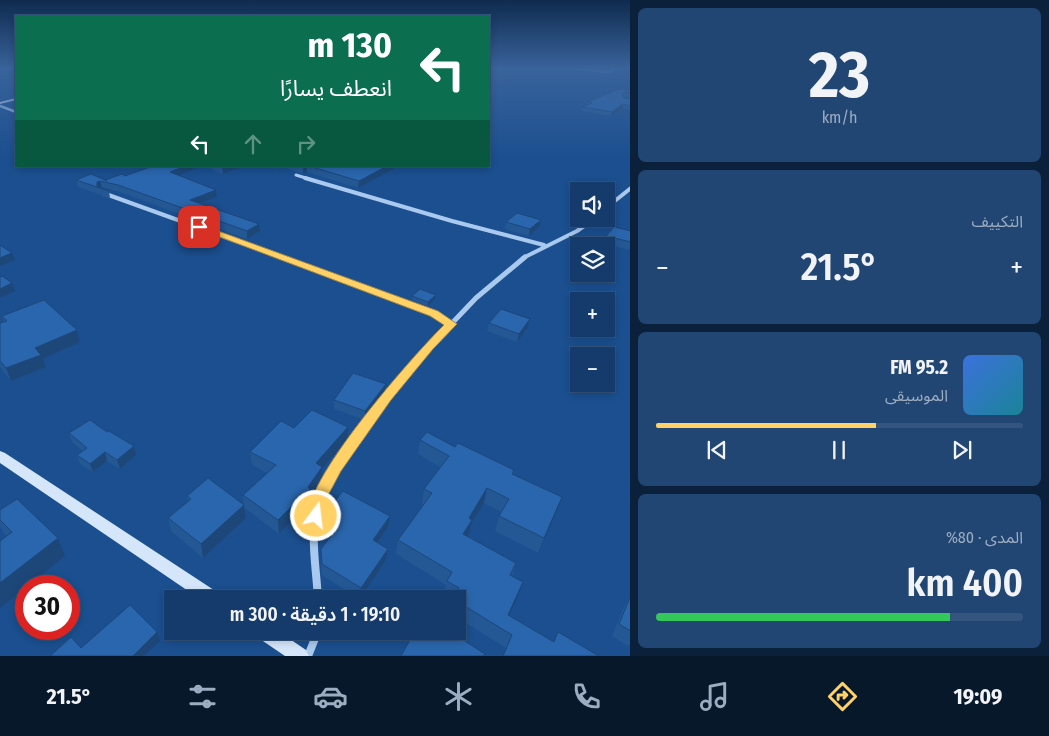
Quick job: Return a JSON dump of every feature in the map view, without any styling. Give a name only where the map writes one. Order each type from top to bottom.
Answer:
[{"type":"main road","points":[[0,104],[15,99]]},
{"type":"main road","points":[[0,456],[201,590]]},
{"type":"main road","points":[[276,640],[300,656]]},
{"type":"street","points":[[0,104],[15,112]]},
{"type":"street","points":[[296,175],[452,221],[544,245]]},
{"type":"street","points":[[615,200],[630,188]]},
{"type":"street","points":[[101,192],[434,314],[451,324]]},
{"type":"street","points":[[317,590],[314,532],[318,501],[335,467],[386,397],[428,346],[503,273],[544,245],[582,227]]},
{"type":"street","points":[[308,656],[314,640]]},
{"type":"building","points":[[596,99],[628,99],[630,99],[630,106],[623,104],[612,112],[583,107],[592,103],[588,102]]},
{"type":"building","points":[[150,167],[182,167],[170,172],[216,190],[190,200],[259,224],[247,231],[118,185],[100,181],[97,182],[97,187],[76,180],[91,174],[107,181],[105,180],[122,174],[125,176]]},
{"type":"building","points":[[312,167],[385,167],[359,181]]},
{"type":"building","points":[[517,213],[541,220],[530,229],[506,222]]},
{"type":"building","points":[[614,227],[630,231],[630,242],[606,236]]},
{"type":"building","points":[[0,245],[12,253],[0,258]]},
{"type":"building","points":[[2,276],[12,283],[0,289],[0,277]]},
{"type":"building","points":[[420,289],[436,295],[428,302],[412,296]]},
{"type":"building","points":[[44,300],[77,330],[35,348],[41,355],[6,368],[0,361],[0,323],[7,321],[2,316]]},
{"type":"building","points":[[501,309],[530,319],[519,334],[489,323]]},
{"type":"building","points":[[353,373],[386,384],[365,411],[334,400]]},
{"type":"building","points":[[312,410],[348,427],[316,463],[322,467],[308,487],[310,489],[278,520],[243,495],[276,465],[250,452],[281,421],[294,428]]},
{"type":"building","points":[[90,420],[107,432],[109,431],[134,446],[117,460],[105,452],[90,464],[77,455],[87,448],[69,433]]},
{"type":"building","points":[[427,432],[455,447],[458,443],[514,470],[512,474],[562,497],[544,538],[499,516],[509,499],[487,488],[469,518],[472,520],[463,534],[516,563],[510,575],[523,582],[508,615],[554,642],[558,632],[599,656],[503,656],[512,635],[466,607],[466,590],[458,590],[459,588],[447,581],[452,572],[398,540],[432,493],[424,489],[449,456],[420,440]]},
{"type":"building","points":[[208,478],[244,505],[201,544],[168,518],[191,499],[187,496]]},
{"type":"building","points":[[343,491],[390,516],[373,540],[388,549],[361,588],[322,564],[321,549],[337,528],[321,518]]},
{"type":"building","points":[[17,499],[58,538],[0,583],[0,541],[12,532],[0,520],[0,510]]},
{"type":"building","points":[[630,597],[630,630],[619,624]]},
{"type":"building","points":[[130,605],[157,632],[133,656],[50,656],[68,640],[74,640],[81,648]]},
{"type":"building","points":[[410,640],[463,640],[485,654],[484,656],[401,656]]},
{"type":"route","points":[[199,227],[434,314],[451,324],[428,346],[386,397],[335,467],[318,501],[316,516]]}]
